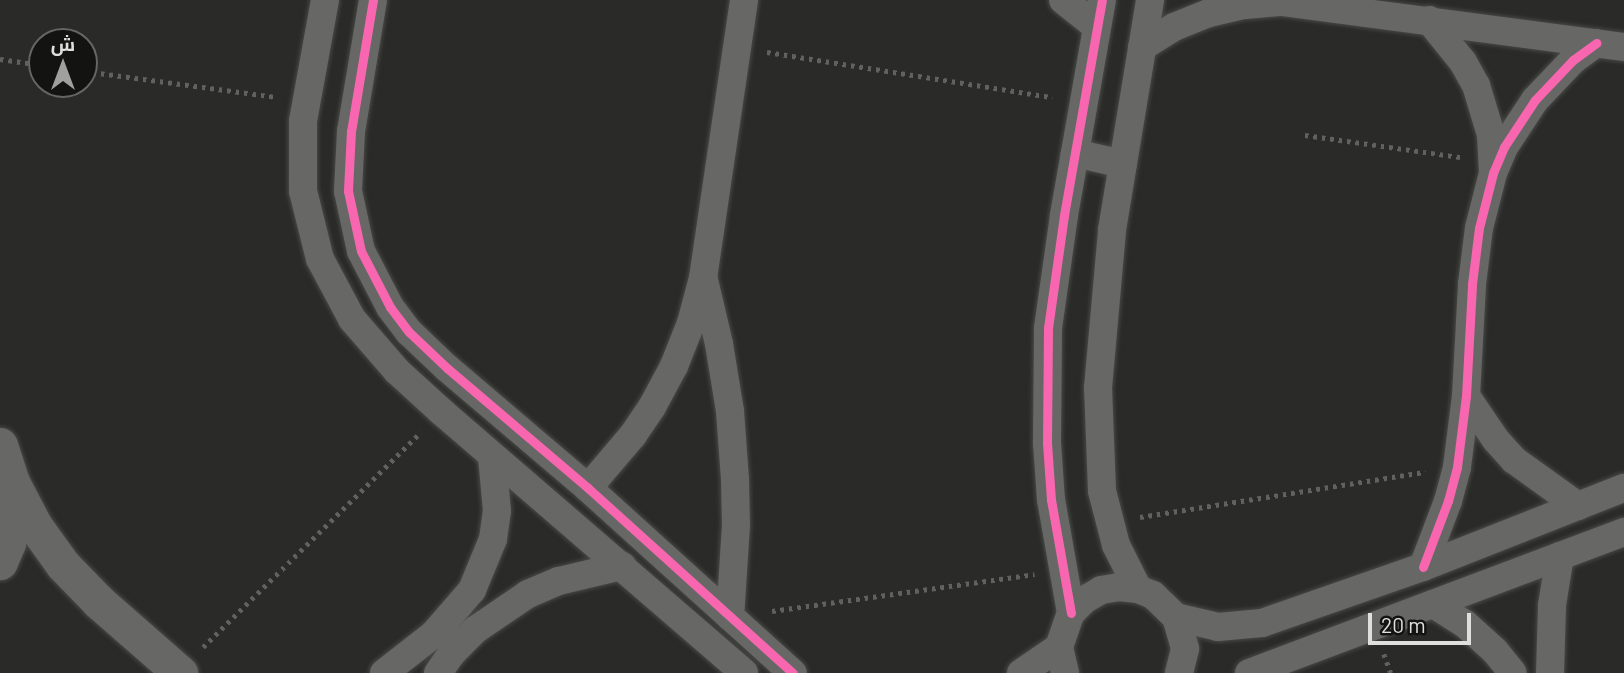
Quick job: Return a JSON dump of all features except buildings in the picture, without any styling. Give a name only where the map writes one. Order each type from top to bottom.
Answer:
[{"type":"street","points":[[325,0],[307,101],[301,156],[310,226],[334,290],[352,319],[397,371],[442,412],[744,673]]},
{"type":"street","points":[[373,0],[348,161],[352,221],[374,280],[410,332],[793,673]]},
{"type":"street","points":[[588,488],[652,407],[674,366],[691,323],[703,278],[744,0]]},
{"type":"street","points":[[1021,673],[1062,660],[1071,613],[1051,500],[1046,385],[1055,271],[1100,13],[1063,0]]},
{"type":"street","points":[[1138,589],[1109,522],[1099,459],[1101,335],[1110,243],[1150,0]]},
{"type":"street","points":[[1142,47],[1186,22],[1245,5],[1282,2],[1314,3],[1624,47]]},
{"type":"street","points":[[1429,20],[1463,62],[1476,85],[1486,109],[1493,168]]},
{"type":"street","points":[[1423,567],[1445,512],[1457,467],[1466,396],[1472,284],[1479,228],[1493,168],[1535,100],[1573,60],[1596,43]]},
{"type":"street","points":[[1076,153],[1123,164]]},
{"type":"street","points":[[310,226],[352,221]]},
{"type":"street","points":[[703,278],[719,344],[730,411],[736,525],[730,617]]},
{"type":"street","points":[[1466,396],[1488,429],[1514,460],[1544,485],[1578,506]]},
{"type":"street","points":[[0,445],[12,482],[35,526],[63,565],[99,602],[179,672]]},
{"type":"street","points":[[441,653],[472,590],[493,538],[497,512],[492,457]]},
{"type":"street","points":[[0,562],[8,543],[13,513],[12,482]]},
{"type":"street","points":[[1176,617],[1218,627],[1262,623],[1423,567],[1624,488]]},
{"type":"street","points":[[1250,673],[1624,532]]},
{"type":"street","points":[[1550,673],[1550,630],[1560,556]]},
{"type":"street","points":[[384,673],[441,653],[528,594],[569,578],[622,566]]},
{"type":"street","points":[[1071,613],[1084,600],[1101,590],[1119,587],[1138,589],[1166,605],[1176,617],[1185,649],[1179,673]]},
{"type":"street","points":[[1433,604],[1464,623],[1495,651],[1513,673]]},
{"type":"path","points":[[737,47],[1084,103]]},
{"type":"path","points":[[0,59],[28,63]]},
{"type":"path","points":[[98,73],[307,101]]},
{"type":"path","points":[[1305,135],[1493,168]]},
{"type":"path","points":[[179,672],[442,412]]},
{"type":"path","points":[[1109,522],[1457,467]]},
{"type":"path","points":[[730,617],[1062,570]]},
{"type":"cycle path","points":[[373,0],[351,131],[348,191],[361,251],[390,307],[409,332],[447,368],[588,488],[793,673]]},
{"type":"cycle path","points":[[1071,613],[1051,500],[1047,443],[1048,328],[1064,215],[1102,0]]},
{"type":"cycle path","points":[[1423,567],[1448,501],[1457,467],[1466,396],[1472,284],[1479,228],[1493,173],[1504,147],[1535,100],[1573,60],[1596,43]]}]
